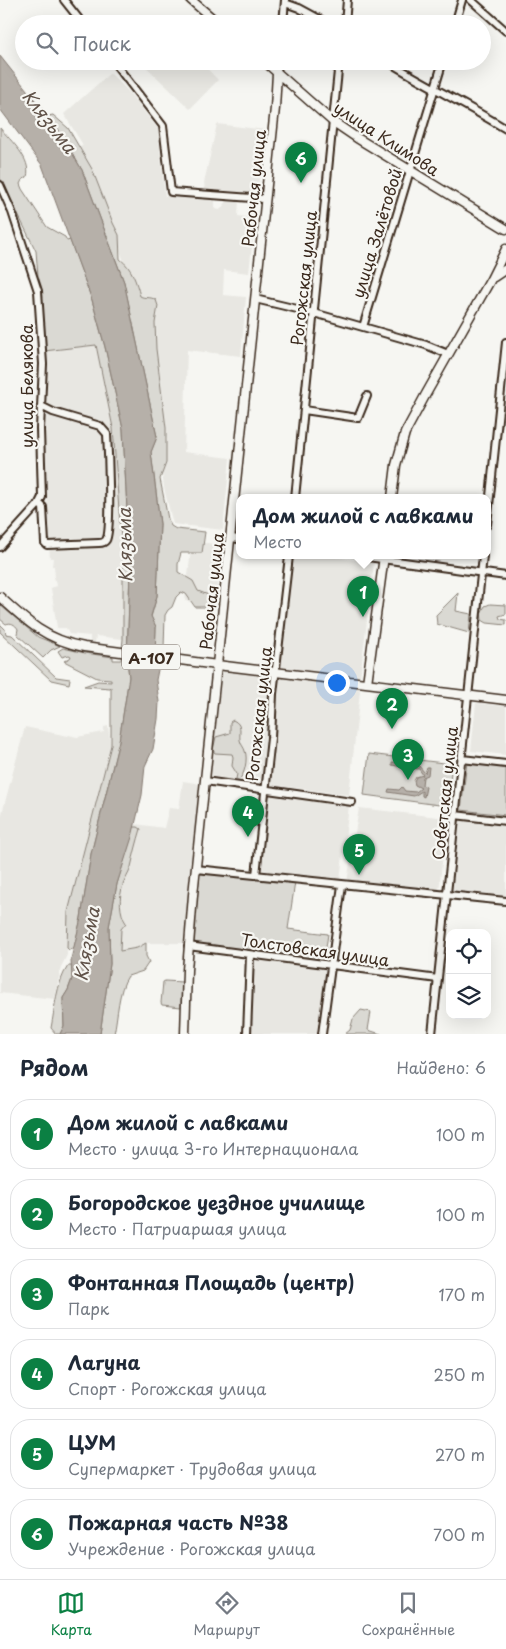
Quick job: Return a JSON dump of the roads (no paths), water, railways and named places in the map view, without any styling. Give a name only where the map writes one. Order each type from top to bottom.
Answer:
[{"type":"main road","points":[[191,0],[208,15]]},
{"type":"main road","name":"улица Климова","points":[[274,70],[332,121],[504,228],[506,238]]},
{"type":"main road","name":"Рабочая улица","points":[[185,1034],[188,946],[266,199],[277,73]]},
{"type":"main road","points":[[505,250],[504,258],[506,264]]},
{"type":"main road","points":[[392,494],[396,465],[404,435],[492,278],[505,250]]},
{"type":"main road","points":[[492,278],[506,269]]},
{"type":"main road","points":[[367,683],[384,559]]},
{"type":"main road","name":"А-107","points":[[0,597],[31,624],[51,637],[73,645],[217,666],[506,700]]},
{"type":"street","points":[[64,0],[76,15]]},
{"type":"street","points":[[346,15],[347,0]]},
{"type":"street","points":[[458,15],[462,0]]},
{"type":"street","points":[[472,0],[488,15]]},
{"type":"street","points":[[283,15],[285,2],[313,15]]},
{"type":"street","points":[[491,17],[506,31]]},
{"type":"street","points":[[120,70],[163,126],[170,192],[266,199]]},
{"type":"street","name":"Рогожская улица","points":[[295,494],[338,70]]},
{"type":"street","points":[[402,70],[506,129]]},
{"type":"street","name":"улица Залётовой","points":[[363,327],[439,70]]},
{"type":"street","name":"улица Белякова","points":[[0,185],[12,212],[38,291],[43,364],[40,418],[42,497],[38,505]]},
{"type":"street","points":[[255,298],[434,347],[448,354]]},
{"type":"street","points":[[490,494],[506,342]]},
{"type":"street","points":[[304,410],[358,418],[367,396]]},
{"type":"street","points":[[0,547],[38,505],[43,507],[43,526],[45,543],[47,545],[99,544],[106,540],[109,521],[108,434],[100,426],[53,412],[41,406]]},
{"type":"street","points":[[40,418],[53,412]]},
{"type":"street","points":[[231,538],[236,539]]},
{"type":"street","name":"Рогожская улица","points":[[256,875],[271,738],[272,698],[289,559]]},
{"type":"street","points":[[397,559],[506,576]]},
{"type":"street","name":"Советская улица","points":[[432,1034],[483,559]]},
{"type":"street","points":[[462,759],[506,764]]},
{"type":"street","points":[[205,781],[352,802]]},
{"type":"street","points":[[455,815],[506,821]]},
{"type":"street","points":[[196,869],[506,901]]},
{"type":"street","points":[[322,1034],[342,885]]},
{"type":"street","name":"Толстовская улица","points":[[188,946],[438,978]]},
{"type":"street","points":[[247,1034],[250,955]]},
{"type":"water","name":"Клязьма","points":[[0,56],[58,129],[82,170],[124,282],[157,437],[151,452],[160,524],[157,596],[151,616],[156,627],[155,662],[158,670],[156,680],[159,702],[158,719],[153,749],[145,766],[142,795],[132,837],[117,884],[109,927],[110,964],[100,1034],[60,1034],[64,1026],[63,998],[72,979],[71,959],[81,918],[91,854],[119,741],[129,677],[127,659],[130,571],[123,429],[105,347],[92,300],[42,165],[0,109]]},
{"type":"water","points":[[392,762],[418,765],[425,773],[427,767],[429,767],[428,775],[423,777],[422,785],[426,787],[424,797],[422,796],[422,791],[414,796],[388,792],[389,789],[399,790],[402,787],[405,791],[416,792],[421,788],[415,785],[414,781],[416,777],[423,775],[419,769],[408,768],[404,770],[402,767],[392,765]]},
{"type":"place","name":"Пожарная часть №38","points":[[301,183]]},
{"type":"place","name":"Дом жилой с лавками","points":[[363,617]]},
{"type":"place","name":"Богородское уездное училище","points":[[392,729]]},
{"type":"place","name":"Фонтанная Площадь (центр)","points":[[408,780]]},
{"type":"place","name":"Лагуна","points":[[248,837]]},
{"type":"place","name":"ЦУМ","points":[[359,875]]}]
